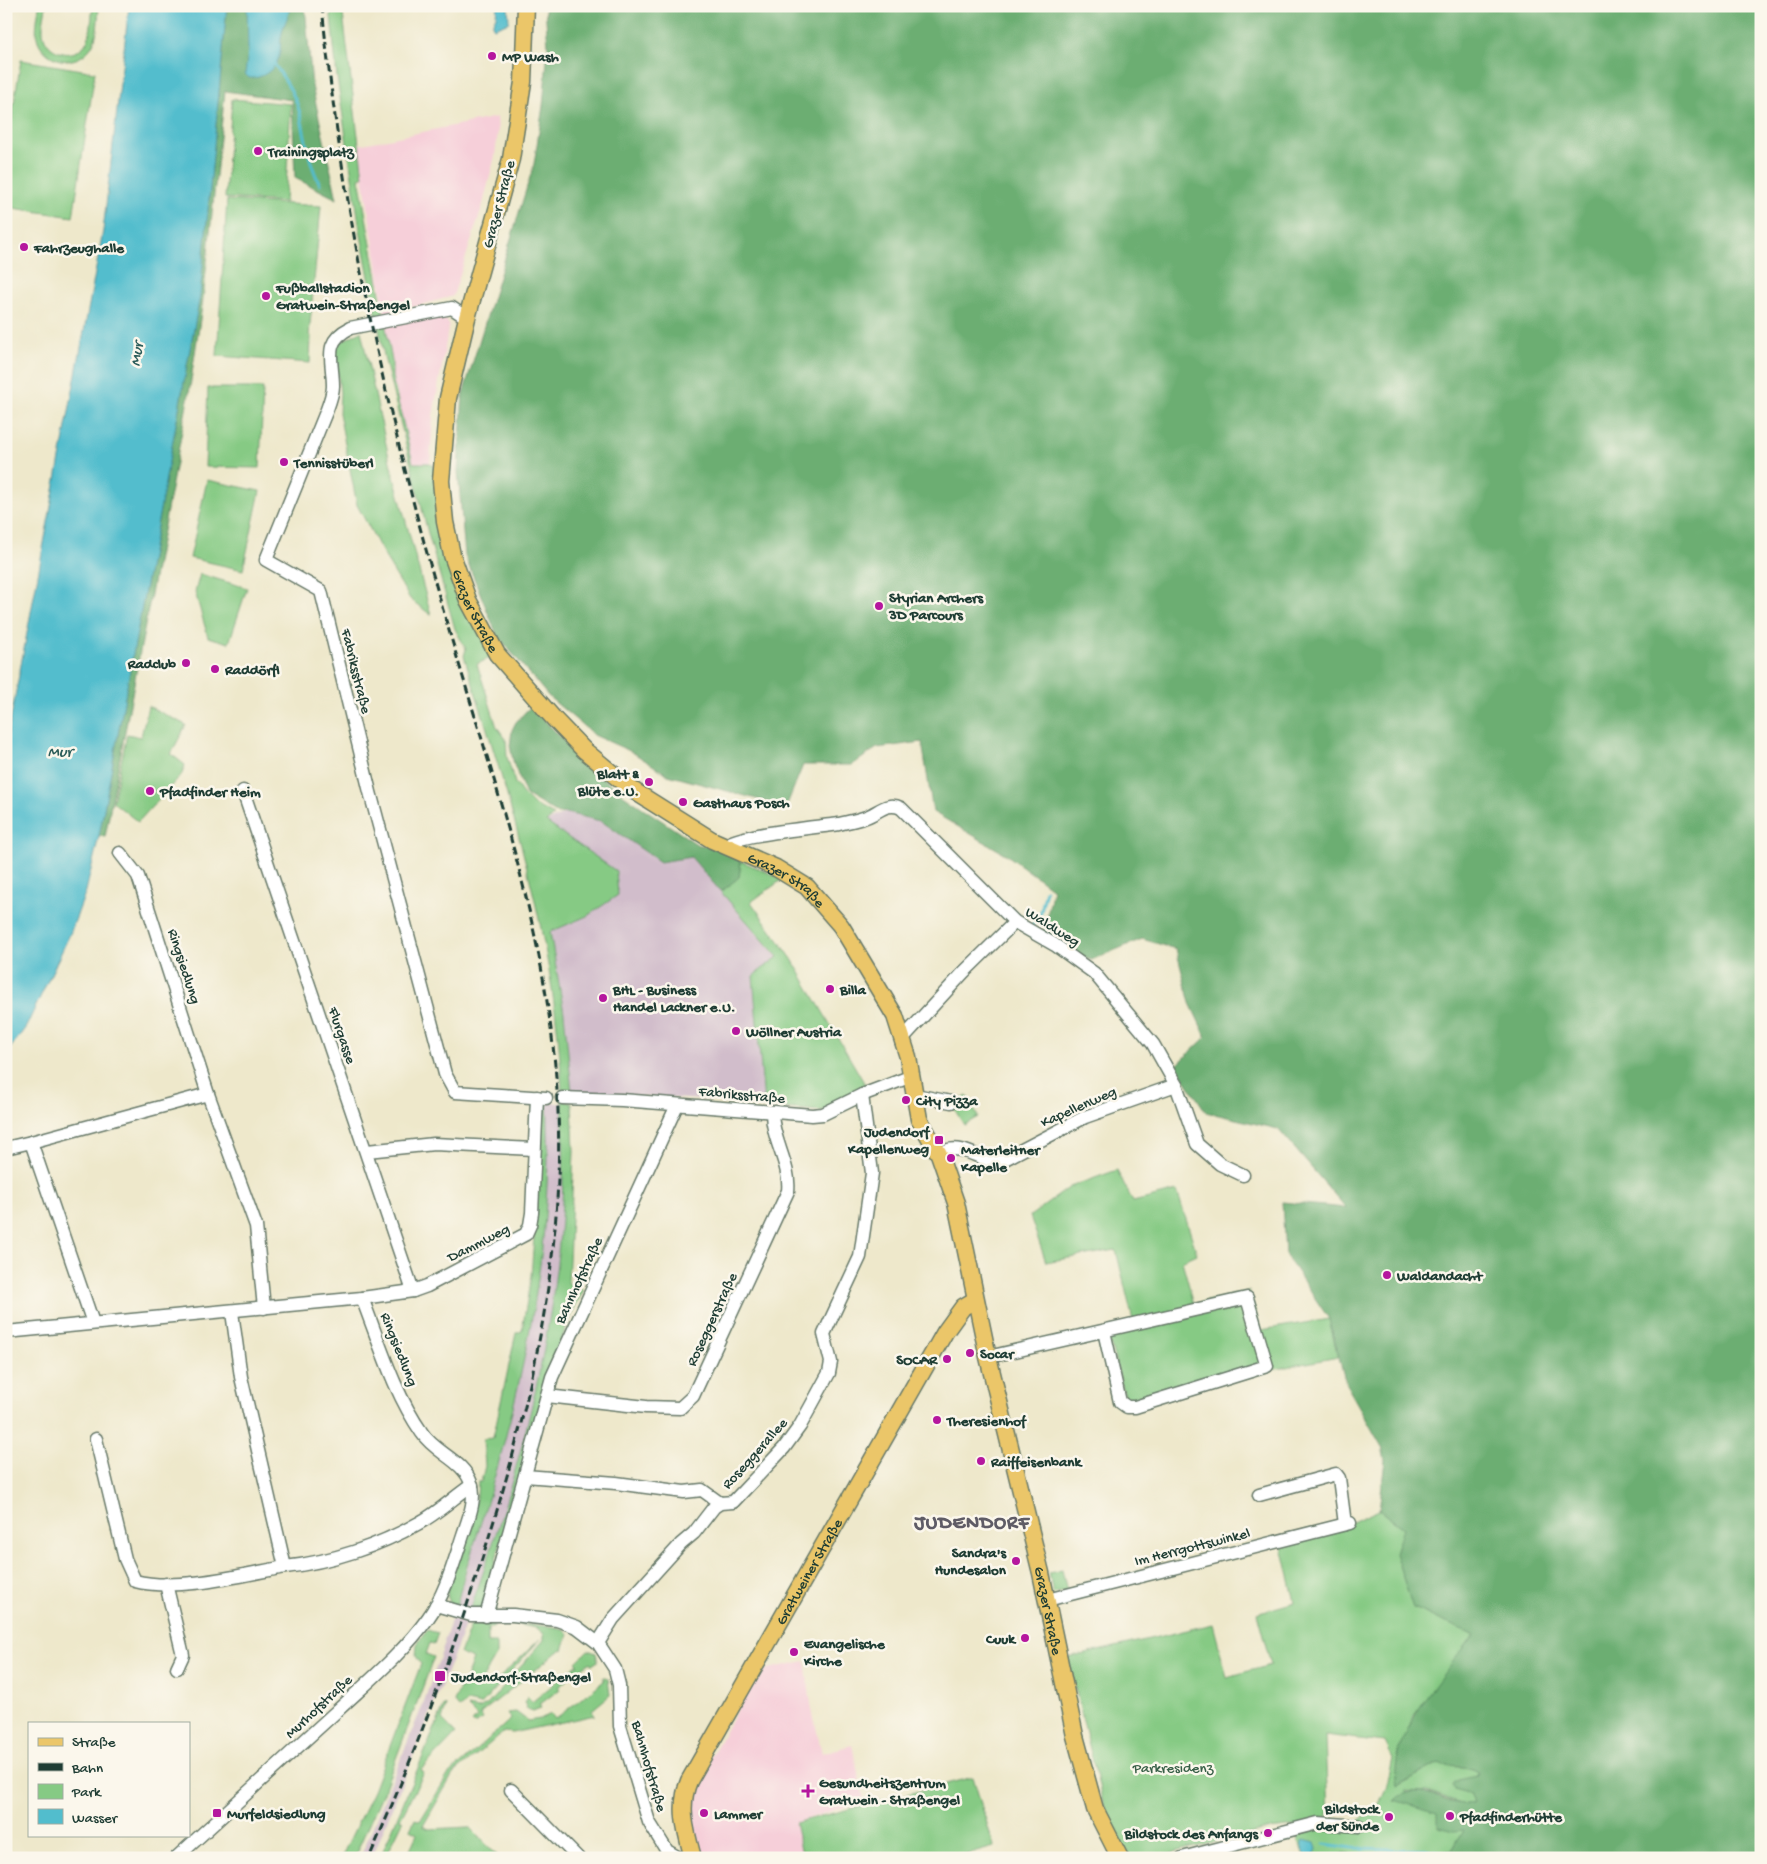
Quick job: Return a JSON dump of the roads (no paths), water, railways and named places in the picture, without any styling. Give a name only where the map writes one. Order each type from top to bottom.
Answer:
[{"type":"main road","name":"Grazer Straße","points":[[526,6],[523,82],[511,159],[467,318],[448,398],[441,481],[445,522],[452,555],[468,600],[497,654],[536,701],[584,750],[631,789],[725,846],[789,874],[820,900],[841,926],[895,1016],[904,1037],[919,1119],[939,1154],[956,1203],[974,1300],[1047,1600],[1075,1736],[1095,1809],[1120,1858]]},
{"type":"main road","name":"Gratweiner Straße","points":[[693,1858],[683,1815],[684,1797],[689,1781],[945,1332],[955,1316],[974,1300]]},
{"type":"street","name":"Fabriksstraße","points":[[467,318],[452,308],[350,328],[339,333],[331,344],[333,388],[326,412],[266,560],[320,591],[368,784],[445,1074],[456,1092],[542,1097]]},
{"type":"street","name":"Flurgasse","points":[[243,791],[367,1151],[413,1291]]},
{"type":"street","name":"Waldweg","points":[[725,846],[728,843],[747,838],[866,817],[886,806],[895,805],[901,808],[1015,922],[1055,945],[1094,972],[1153,1044],[1176,1085],[1197,1144],[1220,1164],[1243,1175]]},
{"type":"street","name":"Ringsiedlung","points":[[120,853],[138,876],[208,1094],[256,1226],[264,1308]]},
{"type":"street","points":[[904,1037],[964,972],[1015,922]]},
{"type":"street","name":"Fabriksstraße","points":[[562,1098],[772,1113],[823,1114],[862,1095],[912,1076]]},
{"type":"street","name":"Kapellenweg","points":[[939,1154],[952,1148],[957,1148],[987,1160],[999,1162],[1085,1117],[1176,1085]]},
{"type":"street","points":[[6,1148],[208,1094]]},
{"type":"street","name":"Roseggerallee","points":[[598,1643],[613,1619],[681,1544],[694,1533],[714,1507],[720,1503],[733,1502],[784,1448],[800,1426],[829,1373],[831,1362],[824,1334],[860,1257],[872,1173],[862,1095]]},
{"type":"street","points":[[915,1095],[951,1102]]},
{"type":"street","name":"Dammweg","points":[[362,1298],[413,1291],[469,1265],[526,1234],[532,1219],[534,1149],[542,1097]]},
{"type":"street","name":"Bahnhofstraße","points":[[677,1105],[552,1377],[486,1616],[524,1616],[557,1620],[577,1627],[598,1643],[615,1669],[619,1685],[620,1726],[649,1822],[667,1850],[679,1858]]},
{"type":"street","name":"Roseggerstraße","points":[[548,1396],[646,1407],[680,1408],[693,1396],[788,1192],[789,1180],[772,1124],[772,1113]]},
{"type":"street","points":[[31,1142],[93,1324]]},
{"type":"street","points":[[367,1151],[434,1144],[534,1149]]},
{"type":"street","points":[[6,1332],[232,1312],[362,1298]]},
{"type":"street","name":"Ringsiedlung","points":[[362,1298],[393,1380],[409,1413],[426,1438],[462,1469],[472,1485]]},
{"type":"street","points":[[988,1358],[1104,1331],[1247,1298],[1268,1366],[1135,1407],[1126,1407],[1120,1402],[1104,1331]]},
{"type":"street","points":[[232,1312],[240,1377],[285,1567]]},
{"type":"street","points":[[96,1439],[125,1559],[135,1580],[150,1584],[229,1577],[314,1564],[393,1536],[421,1522],[472,1485]]},
{"type":"street","name":"Im Herrgottswinkel","points":[[1047,1600],[1347,1523],[1339,1478],[1336,1474],[1258,1495]]},
{"type":"street","points":[[526,1476],[616,1483],[684,1492],[702,1490],[720,1503]]},
{"type":"street","points":[[472,1485],[472,1504],[469,1516],[436,1605],[467,1614],[486,1616]]},
{"type":"street","points":[[166,1584],[184,1656],[177,1668]]},
{"type":"street","name":"Murhofstraße","points":[[176,1858],[401,1650],[436,1605]]},
{"type":"street","points":[[512,1790],[578,1858]]},
{"type":"street","points":[[1182,1858],[1318,1823],[1359,1826]]},
{"type":"water","name":"Mur","points":[[129,6],[227,6],[200,296],[99,836],[86,891],[70,934],[26,1027],[6,1054],[6,744],[103,231]]},
{"type":"water","points":[[247,6],[291,6],[283,29],[280,53],[276,63],[269,72],[255,78],[249,78],[245,74],[248,51]]},
{"type":"water","points":[[497,6],[508,6],[509,22],[494,28],[492,25],[496,16]]},
{"type":"water","points":[[1304,1840],[1315,1843],[1317,1849],[1313,1858],[1307,1858],[1304,1854]]},
{"type":"waterway","points":[[273,62],[297,103],[309,157],[320,184]]},
{"type":"waterway","points":[[1031,927],[1040,915],[1046,890]]},
{"type":"waterway","points":[[1324,1844],[1353,1848],[1428,1850],[1479,1858]]},
{"type":"railway","points":[[322,6],[330,80],[352,227],[382,373],[417,517],[493,775],[527,900],[551,1026],[557,1091],[559,1151],[550,1271],[541,1330],[515,1447],[481,1562],[443,1674],[415,1748],[369,1858]]},
{"type":"place","name":"MP Wash","points":[[492,56]]},
{"type":"place","name":"Trainingsplatz","points":[[258,151]]},
{"type":"place","name":"Fahrzeughalle","points":[[24,247]]},
{"type":"place","name":"Fußballstadion Gratwein-Straßengel","points":[[266,296]]},
{"type":"place","name":"Tennisstüberl","points":[[284,462]]},
{"type":"place","name":"Styrian Archers 3D Parcours","points":[[879,606]]},
{"type":"place","name":"Radclub","points":[[186,663]]},
{"type":"place","name":"Raddörfl","points":[[215,669]]},
{"type":"place","name":"Blatt & Blüte e.U.","points":[[649,782]]},
{"type":"place","name":"Pfadfinder Heim","points":[[150,791]]},
{"type":"place","name":"Gasthaus Posch","points":[[683,802]]},
{"type":"place","name":"Billa","points":[[830,989]]},
{"type":"place","name":"BHL - Business Handel Lackner e.U.","points":[[603,998]]},
{"type":"place","name":"Wöllner Austria","points":[[736,1031]]},
{"type":"place","name":"City Pizza","points":[[906,1100]]},
{"type":"place","name":"Judendorf Kapellenweg","points":[[939,1140]]},
{"type":"place","name":"Materleitner Kapelle","points":[[951,1158]]},
{"type":"place","name":"Waldandacht","points":[[1387,1275]]},
{"type":"place","name":"Socar","points":[[970,1353]]},
{"type":"place","name":"SOCAR","points":[[947,1359]]},
{"type":"place","name":"Theresienhof","points":[[937,1420]]},
{"type":"place","name":"Raiffeisenbank","points":[[981,1461]]},
{"type":"place","name":"Sandra's Hundesalon","points":[[1016,1561]]},
{"type":"place","name":"Cuuk","points":[[1025,1638]]},
{"type":"place","name":"Evangelische Kirche","points":[[794,1652]]},
{"type":"place","name":"Judendorf-Straßengel","points":[[440,1676]]},
{"type":"place","name":"Gesundheitszentrum Gratwein - Straßengel","points":[[808,1791]]},
{"type":"place","name":"Murfeldsiedlung","points":[[217,1813]]},
{"type":"place","name":"Lammer","points":[[704,1813]]},
{"type":"place","name":"Pfadfinderhütte","points":[[1450,1816]]},
{"type":"place","name":"Bildstock der Sünde","points":[[1389,1817]]},
{"type":"place","name":"Bildstock des Anfangs","points":[[1268,1833]]},
{"type":"district","name":"JUDENDORF","points":[[972,1521]]},
{"type":"park label","name":"Parkresidenz","points":[[1173,1767]]}]
